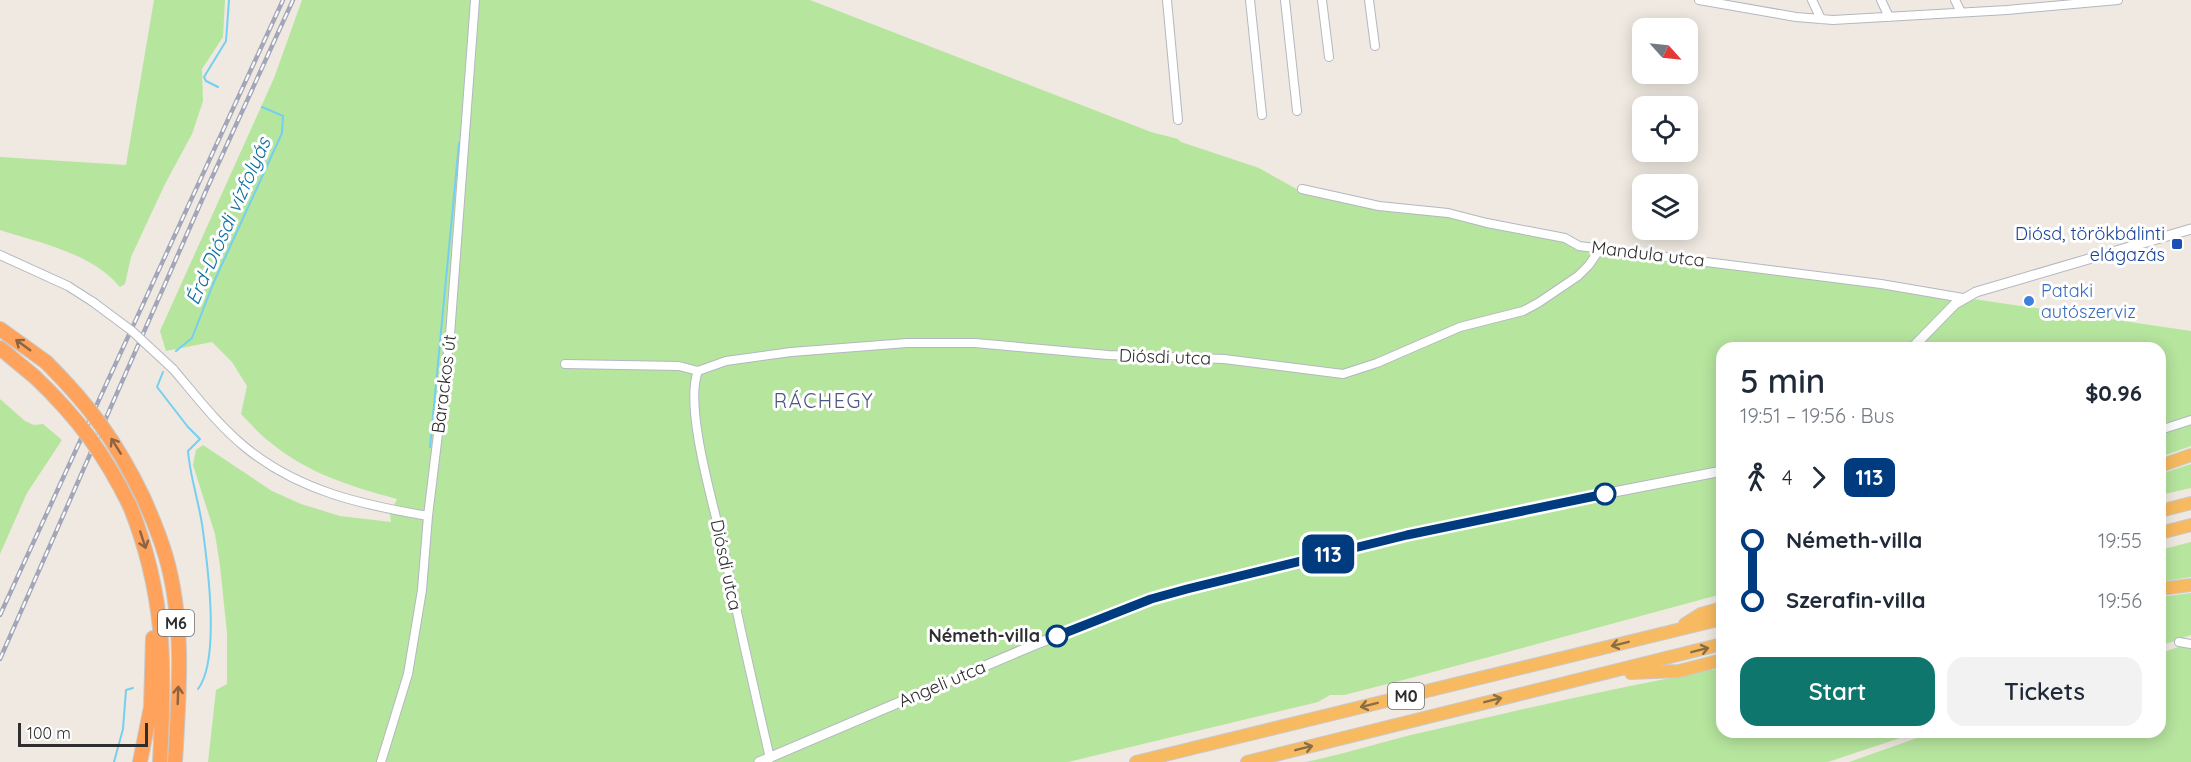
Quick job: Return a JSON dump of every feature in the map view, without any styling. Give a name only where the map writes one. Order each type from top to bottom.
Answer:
[{"type":"highway","name":"M6","points":[[0,328],[46,362],[71,387],[103,425],[130,469],[143,497],[167,559],[174,598],[179,658],[175,762]]},
{"type":"highway","points":[[0,348],[35,376],[76,418],[115,476],[130,506],[153,576],[159,610],[163,657],[160,762]]},
{"type":"highway","points":[[2166,464],[2191,455]]},
{"type":"highway","points":[[2166,509],[2191,503]]},
{"type":"highway","points":[[2166,531],[2191,525]]},
{"type":"highway","points":[[140,762],[151,707],[153,576]]},
{"type":"highway","points":[[2166,588],[2191,585]]},
{"type":"highway","points":[[1677,630],[1701,614],[1716,610]]},
{"type":"highway","name":"M0","points":[[1136,762],[1716,620]]},
{"type":"highway","name":"M0","points":[[1247,762],[1716,646]]},
{"type":"highway","points":[[1603,675],[1679,671],[1716,662]]},
{"type":"street","name":"Barackos út","points":[[381,762],[408,674],[422,590],[428,516],[451,323],[475,0]]},
{"type":"street","points":[[1167,0],[1178,120]]},
{"type":"street","points":[[1250,0],[1262,115]]},
{"type":"street","points":[[1285,0],[1297,111]]},
{"type":"street","points":[[1323,0],[1329,57]]},
{"type":"street","points":[[1369,0],[1375,46]]},
{"type":"street","points":[[1699,0],[1736,3],[1796,17],[1821,19],[2007,10],[2086,1],[2118,0]]},
{"type":"street","points":[[1812,0],[1821,19]]},
{"type":"street","points":[[1881,0],[1889,17]]},
{"type":"street","points":[[1955,0],[1961,12]]},
{"type":"street","points":[[2002,0],[2007,10]]},
{"type":"street","name":"Mandula utca","points":[[1302,189],[1379,206],[1448,213],[1565,238],[1574,244],[1600,249],[1881,284],[1963,298]]},
{"type":"street","points":[[1917,342],[1944,313],[1963,298],[2019,279],[2191,229]]},
{"type":"street","name":"Diósdi utca","points":[[565,364],[679,366],[698,371],[726,361],[791,352],[907,343],[975,343],[1108,355],[1224,359],[1343,374],[1377,363],[1460,327],[1523,311],[1578,276],[1600,249]]},
{"type":"street","points":[[0,255],[68,286],[132,331],[173,369],[234,438],[261,459],[290,477],[351,501],[428,516]]},
{"type":"street","name":"Diósdi utca","points":[[698,371],[694,380],[693,400],[702,455],[770,758]]},
{"type":"street","points":[[2166,428],[2191,420]]},
{"type":"street","name":"Angeli utca","points":[[759,762],[1034,645],[1151,599],[1407,535],[1716,472]]},
{"type":"street","points":[[2179,642],[2191,644]]},
{"type":"green space","points":[[154,0],[225,0],[223,37],[202,69],[203,101],[192,134],[165,184],[131,257],[125,284],[120,287],[108,275],[80,257],[0,230],[0,157],[126,165]]},
{"type":"green space","points":[[302,0],[810,0],[1151,132],[1178,139],[1181,142],[1259,168],[1300,191],[1540,233],[1574,244],[2191,331],[2191,446],[2166,455],[2166,342],[1716,342],[1716,596],[1407,679],[1344,695],[1330,695],[1318,702],[1068,762],[208,762],[216,690],[227,684],[227,633],[215,534],[193,465],[196,450],[203,445],[272,491],[301,504],[340,516],[391,522],[390,514],[397,499],[331,478],[285,454],[241,414],[247,386],[232,362],[212,342],[166,351],[160,331],[274,78]]},
{"type":"green space","points":[[0,399],[25,421],[34,425],[43,424],[62,440],[27,493],[0,554]]},
{"type":"green space","points":[[2191,464],[2191,488],[2166,494],[2166,472]]},
{"type":"green space","points":[[2191,542],[2191,577],[2166,581],[2166,548]]},
{"type":"green space","points":[[2191,593],[2191,635],[2166,644],[2166,596]]},
{"type":"green space","points":[[2191,643],[2191,762],[1849,762],[1917,738],[2166,738],[2166,651]]},
{"type":"green space","points":[[1716,669],[1716,738],[1900,738],[1828,762],[1305,762],[1411,735]]},
{"type":"waterway","name":"Érd-Diósdi vízfolyás","points":[[218,87],[206,81],[204,77],[226,41],[229,0]]},
{"type":"waterway","name":"Érd-Diósdi vízfolyás","points":[[176,351],[192,338],[213,284],[282,133],[283,116],[262,107]]},
{"type":"waterway","points":[[430,447],[459,143]]},
{"type":"waterway","name":"Érd-Diósdi vízfolyás","points":[[163,372],[157,387],[200,439],[188,451],[204,540],[211,633],[205,675],[198,689]]},
{"type":"waterway","name":"Érd-Diósdi vízfolyás","points":[[114,762],[123,729],[126,690],[133,688]]},
{"type":"railway","points":[[0,615],[283,0]]},
{"type":"railway","points":[[0,659],[209,184],[293,0]]},
{"type":"bus line","name":"113","points":[[1057,636],[1151,599],[1187,589],[1407,535],[1605,494]]},
{"type":"place","name":"Diósd, törökbálinti elágazás","points":[[2177,244]]},
{"type":"place","name":"Pataki autószerviz","points":[[2029,301]]},
{"type":"place","name":"Németh-villa","points":[[1057,636]]},
{"type":"district","name":"RÁCHEGY","points":[[824,401]]}]
